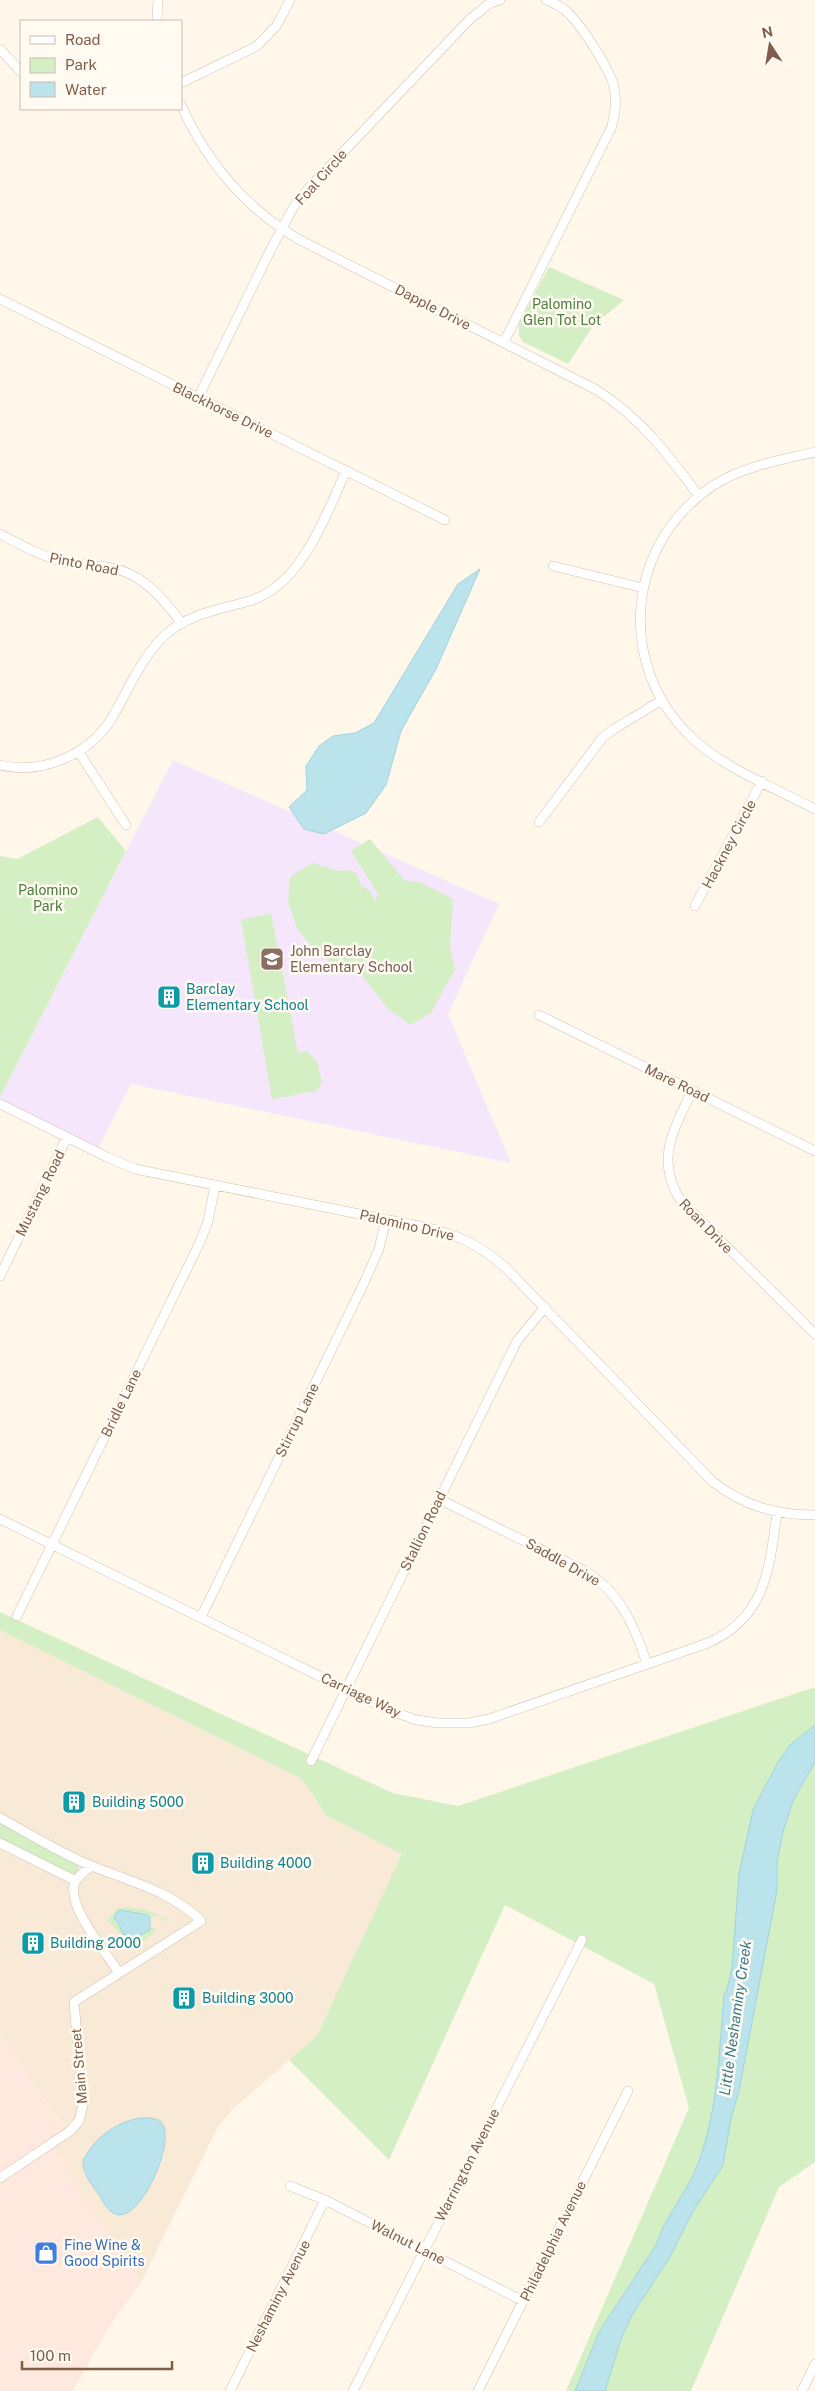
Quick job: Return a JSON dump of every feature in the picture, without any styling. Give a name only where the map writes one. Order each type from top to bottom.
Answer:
[{"type":"street","points":[[157,20],[158,0]]},
{"type":"street","points":[[182,83],[257,46],[277,26],[290,0]]},
{"type":"street","name":"Foal Circle","points":[[198,398],[282,229],[306,190],[470,19],[490,3],[500,0]]},
{"type":"street","points":[[504,342],[612,126],[615,113],[614,86],[607,70],[574,19],[558,6],[546,0]]},
{"type":"street","points":[[0,49],[20,71]]},
{"type":"street","name":"Dapple Drive","points":[[182,107],[206,152],[225,179],[257,211],[282,229],[589,385],[624,408],[658,442],[699,496]]},
{"type":"street","name":"Blackhorse Drive","points":[[0,299],[445,520]]},
{"type":"street","points":[[815,452],[756,466],[735,474],[699,496],[667,531],[654,554],[643,588],[640,620],[641,643],[650,676],[662,700],[679,725],[719,759],[815,809]]},
{"type":"street","points":[[0,765],[35,767],[64,759],[78,752],[97,736],[111,718],[148,654],[167,634],[182,623],[207,611],[257,598],[285,580],[302,560],[346,471]]},
{"type":"street","name":"Pinto Road","points":[[0,534],[33,551],[66,562],[107,567],[130,574],[151,586],[182,623]]},
{"type":"street","points":[[554,566],[643,588]]},
{"type":"street","points":[[539,822],[603,738],[614,729],[662,700]]},
{"type":"street","points":[[78,752],[126,825]]},
{"type":"street","name":"Hackney Circle","points":[[695,906],[762,782]]},
{"type":"street","name":"Mare Road","points":[[539,1015],[815,1151]]},
{"type":"street","name":"Roan Drive","points":[[692,1091],[668,1149],[668,1170],[674,1190],[680,1200],[815,1334]]},
{"type":"street","name":"Palomino Drive","points":[[0,1104],[135,1169],[452,1233],[475,1244],[505,1266],[713,1482],[744,1502],[776,1513],[815,1515]]},
{"type":"street","name":"Mustang Road","points":[[0,1276],[67,1137]]},
{"type":"street","name":"Bridle Lane","points":[[17,1616],[200,1242],[208,1221],[215,1186]]},
{"type":"street","name":"Stirrup Lane","points":[[201,1617],[364,1283],[379,1249],[386,1219]]},
{"type":"street","name":"Stallion Road","points":[[311,1761],[517,1341],[545,1308]]},
{"type":"street","name":"Saddle Drive","points":[[439,1499],[582,1570],[604,1584],[616,1597],[630,1619],[647,1664]]},
{"type":"street","name":"Carriage Way","points":[[0,1519],[388,1710],[417,1720],[438,1723],[469,1723],[499,1716],[720,1638],[741,1622],[760,1596],[767,1577],[776,1513]]},
{"type":"street","points":[[0,1818],[92,1866],[116,1874],[185,1906],[201,1921],[119,1973],[75,1904],[74,1888],[76,1881],[92,1866]]},
{"type":"street","points":[[0,1843],[76,1881]]},
{"type":"street","name":"Warrington Avenue","points":[[353,2391],[582,1940]]},
{"type":"street","name":"Main Street","points":[[0,2178],[70,2131],[81,2116],[82,2092],[74,2002],[119,1973]]},
{"type":"street","name":"Philadelphia Avenue","points":[[478,2391],[628,2090]]},
{"type":"street","name":"Walnut Lane","points":[[290,2186],[325,2200],[524,2301]]},
{"type":"street","name":"Neshaminy Avenue","points":[[230,2391],[325,2200]]},
{"type":"street","points":[[802,2391],[815,2364]]},
{"type":"shaded area","name":"John Barclay Elementary School","points":[[173,760],[499,904],[448,1014],[511,1163],[131,1084],[96,1152],[0,1104],[0,1097]]},
{"type":"shaded area","points":[[0,1630],[302,1779],[327,1816],[403,1854],[317,2036],[233,2109],[218,2127],[141,2282],[59,2158],[48,2138],[63,2128],[0,2031]]},
{"type":"shaded area","points":[[0,2031],[63,2129],[48,2138],[59,2158],[141,2282],[107,2330],[73,2391],[0,2391]]},
{"type":"green space","name":"Palomino Glen Tot Lot","points":[[549,267],[624,300],[593,326],[568,364],[523,342],[519,335],[519,323]]},
{"type":"green space","name":"Palomino Park","points":[[98,817],[126,851],[0,1097],[0,856],[17,859]]},
{"type":"green space","points":[[370,839],[405,881],[420,882],[453,899],[450,948],[455,969],[431,1013],[410,1025],[388,1009],[362,975],[340,969],[314,950],[297,928],[288,902],[290,877],[312,863],[339,871],[351,870],[357,874],[360,884],[371,892],[375,902],[378,894],[351,851]]},
{"type":"green space","points":[[271,913],[298,1053],[307,1051],[317,1061],[322,1083],[316,1091],[272,1099],[241,920]]},
{"type":"green space","points":[[0,1612],[393,1793],[458,1806],[815,1687],[815,2162],[779,2187],[691,2391],[566,2391],[689,2108],[654,1984],[505,1905],[389,2160],[289,2060],[317,2036],[402,1854],[327,1816],[302,1779],[0,1630]]},
{"type":"green space","points":[[0,1823],[78,1865],[78,1870],[75,1873],[69,1873],[0,1838]]},
{"type":"green space","points":[[124,1907],[146,1910],[169,1920],[164,1921],[159,1916],[153,1916],[150,1919],[144,1914],[117,1912],[116,1920],[126,1936],[138,1937],[151,1927],[156,1929],[142,1942],[135,1942],[123,1936],[107,1920],[117,1909]]},
{"type":"water","points":[[480,569],[436,669],[401,731],[386,785],[366,813],[324,834],[304,829],[289,807],[307,790],[306,766],[319,746],[333,736],[355,733],[374,723],[458,584]]},
{"type":"water","name":"Little Neshaminy Creek","points":[[815,1725],[815,1762],[793,1801],[783,1832],[777,1861],[777,1890],[723,2165],[692,2213],[670,2257],[632,2315],[621,2339],[605,2391],[575,2391],[599,2332],[656,2245],[665,2224],[698,2164],[705,2144],[714,2102],[724,1995],[732,1968],[739,1874],[753,1810],[778,1762],[790,1745]]},
{"type":"water","points":[[121,1910],[147,1915],[150,1918],[150,1930],[135,1938],[123,1934],[114,1918],[117,1912]]},
{"type":"water","points":[[139,2118],[154,2119],[161,2122],[165,2131],[160,2162],[153,2180],[134,2208],[123,2214],[113,2213],[106,2206],[89,2180],[84,2171],[83,2161],[93,2145],[106,2133],[130,2120]]},
{"type":"place","name":"John Barclay Elementary School","points":[[272,959]]},
{"type":"place","name":"Barclay Elementary School","points":[[169,997]]},
{"type":"place","name":"Building 5000","points":[[74,1802]]},
{"type":"place","name":"Building 4000","points":[[203,1863]]},
{"type":"place","name":"Building 2000","points":[[33,1943]]},
{"type":"place","name":"Building 3000","points":[[184,1998]]},
{"type":"place","name":"Fine Wine & Good Spirits","points":[[46,2253]]}]
